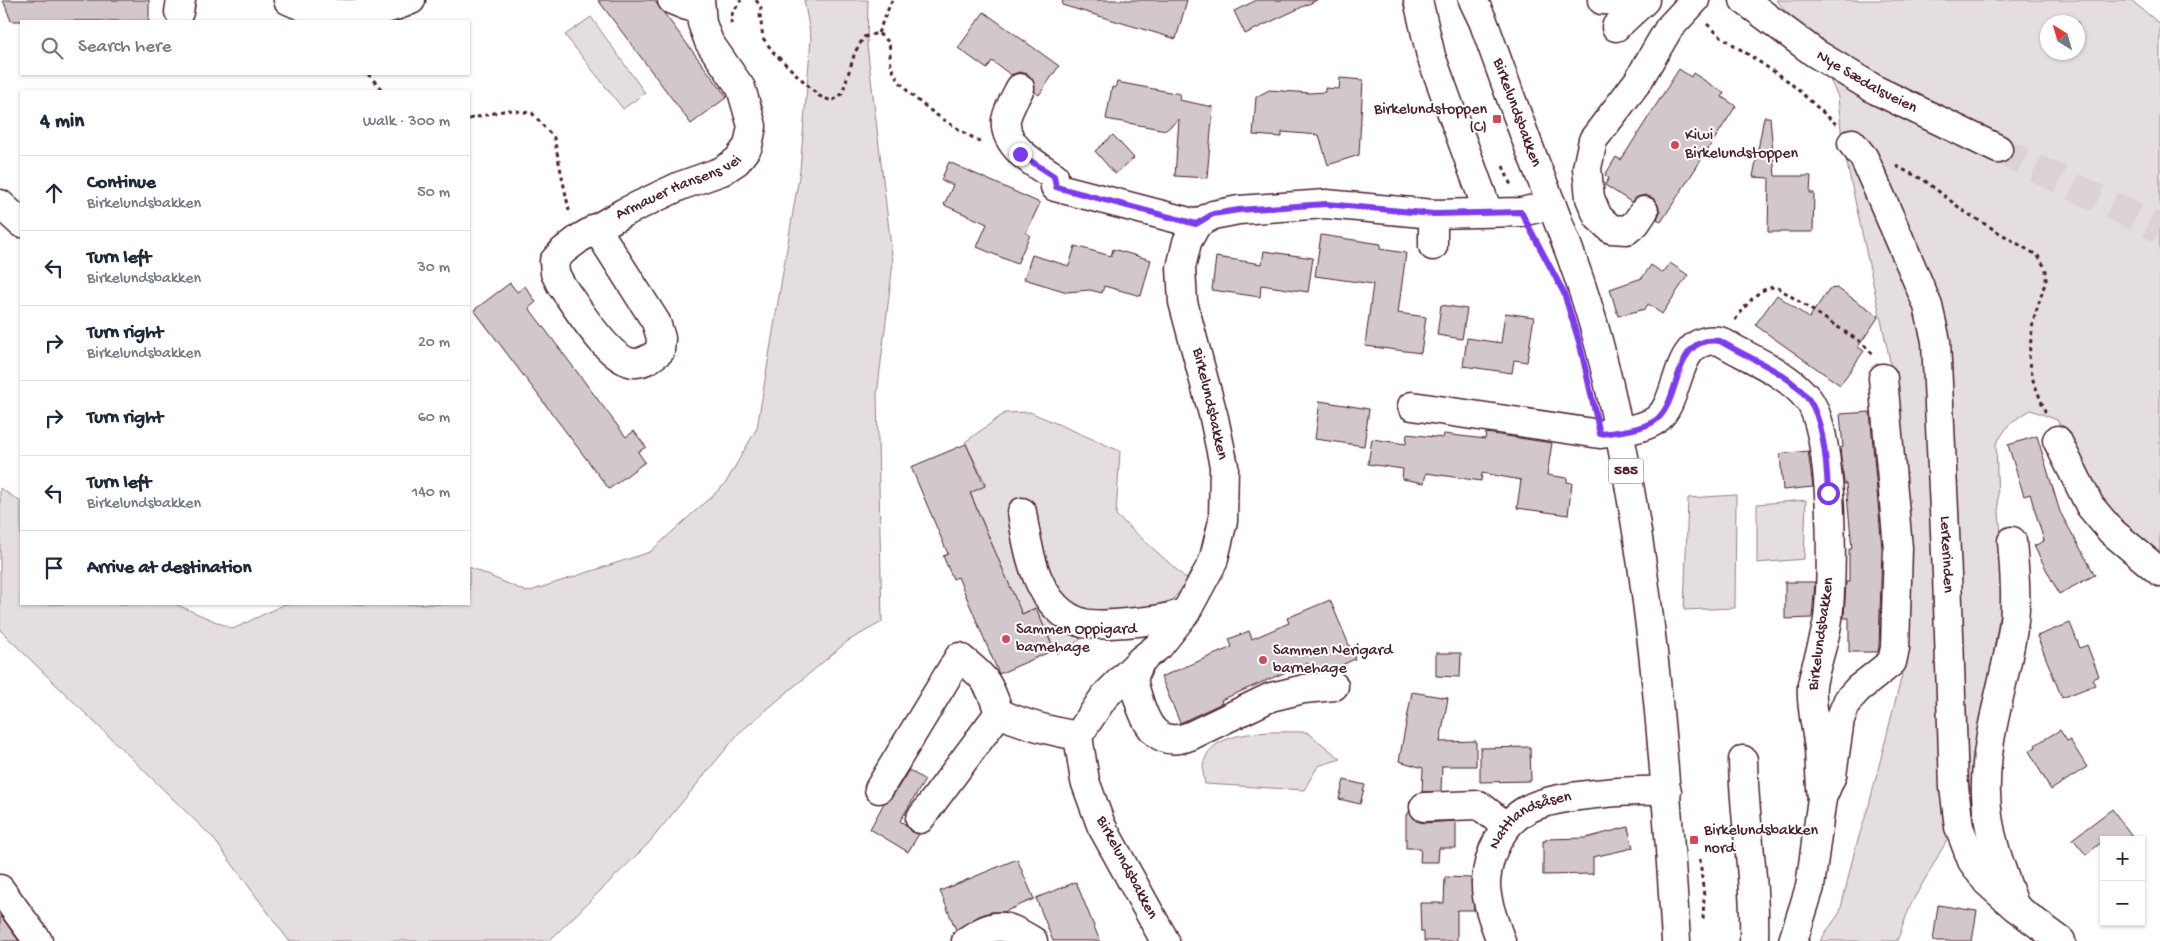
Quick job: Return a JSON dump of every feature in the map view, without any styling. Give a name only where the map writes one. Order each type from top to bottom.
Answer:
[{"type":"street","points":[[288,0],[302,7],[336,14],[366,14],[386,10],[410,0]]},
{"type":"street","points":[[672,0],[687,6],[700,3]]},
{"type":"street","points":[[1418,0],[1431,56],[1488,212]]},
{"type":"street","points":[[1602,0],[1644,1]]},
{"type":"street","name":"Nye Sædalsveien","points":[[1744,0],[1815,53],[1876,90],[1998,150]]},
{"type":"street","points":[[1616,27],[1644,1]]},
{"type":"street","name":"Armauer Hansens vei","points":[[596,228],[656,322],[661,338],[660,351],[649,360],[635,363],[622,360],[609,350],[561,285],[555,273],[554,262],[563,251],[596,228],[623,212],[680,186],[722,171],[737,161],[748,146],[752,126],[741,88],[709,42],[702,23],[700,3]]},
{"type":"street","name":"Birkelundsbakken","points":[[1479,7],[1552,205],[1599,346],[1619,431],[1643,575],[1667,791],[1676,941]]},
{"type":"street","points":[[1644,210],[1636,223],[1627,230],[1611,228],[1598,217],[1590,198],[1587,168],[1593,140],[1638,81],[1669,28],[1700,12]]},
{"type":"street","points":[[1020,88],[1009,112],[1006,128],[1020,154],[1054,176],[1056,187],[1196,224],[1213,214],[1239,210],[1326,204],[1434,214],[1521,212],[1552,205]]},
{"type":"street","name":"Lerkerinden","points":[[1858,151],[1928,306],[1936,341],[1947,574],[1954,787],[1959,827],[1972,861],[1988,882],[2015,907],[2061,941]]},
{"type":"street","points":[[0,204],[20,221]]},
{"type":"street","points":[[1433,246],[1434,214]]},
{"type":"street","name":"Birkelundsbakken","points":[[1165,941],[1101,825],[1085,780],[1078,736],[1104,697],[1141,660],[1160,645],[1186,612],[1213,562],[1223,521],[1224,466],[1214,418],[1183,302],[1181,268],[1187,242],[1196,224]]},
{"type":"street","points":[[1412,406],[1600,434],[1619,431],[1655,421],[1665,410],[1685,357],[1701,343],[1713,340],[1720,341]]},
{"type":"street","name":"Birkelundsbakken","points":[[1720,341],[1791,382],[1809,400],[1818,422],[1827,477],[1832,547],[1831,582],[1827,621],[1812,687],[1822,798],[1810,887],[1792,941]]},
{"type":"street","name":"Birkelundsbakken","points":[[1822,798],[1832,775],[1840,719],[1848,700],[1858,688],[1892,662],[1895,648],[1898,548],[1883,378]]},
{"type":"street","points":[[2057,440],[2090,506],[2116,536],[2160,572]]},
{"type":"street","points":[[1022,512],[1028,554],[1034,570],[1049,600],[1064,615],[1085,623],[1117,624],[1166,620],[1186,612]]},
{"type":"street","points":[[2012,541],[2015,576],[2014,621],[1990,739],[1986,793],[1989,828],[1999,864],[2015,907]]},
{"type":"street","points":[[879,789],[959,658],[978,672],[991,688],[999,713]]},
{"type":"street","points":[[1141,660],[1134,677],[1134,687],[1143,714],[1159,736],[1171,740],[1179,740],[1190,736],[1280,695],[1304,689],[1334,686]]},
{"type":"street","points":[[999,713],[1031,726],[1078,736]]},
{"type":"street","points":[[920,819],[999,713]]},
{"type":"street","points":[[1743,760],[1743,782],[1752,864],[1754,941]]},
{"type":"street","name":"Nattlandsåsen","points":[[1501,941],[1493,922],[1486,884],[1490,860],[1506,826],[1530,808],[1564,798],[1667,791]]},
{"type":"street","points":[[1424,807],[1479,805],[1506,826]]},
{"type":"street","points":[[0,889],[38,941]]},
{"type":"street","points":[[966,941],[988,927],[1011,927],[1033,941]]},
{"type":"path","points":[[756,0],[761,7],[760,15],[763,38],[774,53],[819,96],[832,101],[842,94],[853,58],[864,37],[878,33]]},
{"type":"path","points":[[878,33],[892,0]]},
{"type":"path","points":[[1700,12],[1719,36],[1788,81],[1826,114],[1858,151],[1887,162],[1924,180],[1965,212],[2038,256],[2046,269],[2046,280],[2033,322],[2029,356],[2033,380],[2057,440]]},
{"type":"path","points":[[878,33],[890,42],[892,66],[905,88],[932,113],[990,148]]},
{"type":"path","points":[[369,75],[382,90]]},
{"type":"path","points":[[470,119],[507,110],[532,113],[554,138],[571,218]]},
{"type":"path","points":[[1720,341],[1756,295],[1769,287],[1777,287],[1869,349],[1876,357],[1883,378]]},
{"type":"shaded area","points":[[804,0],[868,0],[867,45],[893,263],[877,395],[882,622],[848,641],[739,733],[647,845],[549,941],[289,941],[213,838],[0,630],[0,488],[20,501],[20,605],[177,605],[233,629],[283,605],[470,605],[470,567],[527,592],[650,552],[725,484],[757,428],[800,170],[811,38]]},
{"type":"shaded area","points":[[1776,0],[2131,0],[2160,24],[2160,563],[2126,537],[2094,490],[2057,420],[2031,410],[2010,423],[1996,444],[1998,500],[2005,580],[1975,773],[1964,810],[1911,904],[1897,941],[1820,941],[1840,912],[1905,663],[1897,448],[1890,361],[1842,141],[1838,97],[1812,41]]},
{"type":"shaded area","points":[[591,17],[645,93],[623,109],[565,35]]},
{"type":"shaded area","points":[[1030,412],[1120,451],[1116,515],[1189,581],[1166,607],[1091,633],[1057,654],[1035,608],[1021,614],[970,492],[986,484],[965,442],[1005,413]]},
{"type":"shaded area","points":[[1736,495],[1735,608],[1684,610],[1688,498]]},
{"type":"shaded area","points":[[1806,500],[1804,559],[1757,563],[1757,504]]},
{"type":"shaded area","points":[[1307,732],[1341,759],[1318,766],[1304,790],[1205,784],[1203,765],[1209,751],[1221,742],[1236,736],[1255,733]]},
{"type":"building","points":[[3,0],[149,0],[149,20],[11,21]]},
{"type":"building","points":[[598,0],[654,0],[727,97],[691,124]]},
{"type":"building","points":[[1063,0],[1187,0],[1176,39],[1062,5]]},
{"type":"building","points":[[1257,0],[1317,0],[1245,34],[1234,11]]},
{"type":"building","points":[[984,12],[1059,66],[1039,95],[1035,92],[1033,80],[1028,74],[1019,72],[1011,75],[992,61],[987,69],[958,48]]},
{"type":"building","points":[[1679,69],[1691,77],[1693,73],[1724,93],[1722,97],[1736,106],[1661,222],[1657,219],[1660,212],[1653,198],[1645,195],[1637,197],[1631,202],[1605,185],[1609,178],[1605,175],[1616,157],[1621,160]]},
{"type":"building","points":[[1340,78],[1363,80],[1359,155],[1328,165],[1319,135],[1282,132],[1282,137],[1253,135],[1256,97],[1269,90],[1310,93],[1325,92],[1325,88],[1339,89]]},
{"type":"building","points":[[1117,82],[1180,94],[1179,100],[1213,107],[1207,178],[1175,176],[1179,119],[1166,130],[1106,119],[1112,87],[1115,88]]},
{"type":"building","points":[[1764,117],[1770,117],[1775,176],[1811,176],[1810,193],[1814,193],[1813,232],[1768,232],[1769,178],[1753,177]]},
{"type":"building","points":[[1113,135],[1134,158],[1115,174],[1095,151]]},
{"type":"building","points":[[949,162],[1040,203],[1026,233],[1030,235],[1017,264],[977,247],[987,224],[944,205],[953,185],[941,180]]},
{"type":"building","points":[[1321,235],[1381,244],[1380,249],[1406,253],[1398,313],[1426,317],[1421,353],[1365,346],[1373,284],[1315,276]]},
{"type":"building","points":[[1075,246],[1111,256],[1113,249],[1151,260],[1141,296],[1104,286],[1102,293],[1090,290],[1067,292],[1024,279],[1032,255],[1069,266]]},
{"type":"building","points":[[1264,251],[1313,258],[1308,292],[1261,285],[1260,297],[1212,290],[1216,257],[1262,264]]},
{"type":"building","points":[[1670,263],[1688,275],[1662,314],[1648,304],[1645,309],[1618,316],[1610,289],[1642,278],[1651,265],[1663,273]]},
{"type":"building","points":[[510,283],[517,292],[525,286],[536,302],[529,308],[626,437],[634,431],[646,447],[638,452],[645,462],[609,489],[474,310]]},
{"type":"building","points":[[1837,288],[1879,316],[1858,347],[1864,351],[1840,385],[1755,325],[1777,295],[1809,318],[1829,289]]},
{"type":"building","points":[[1441,305],[1467,309],[1462,339],[1437,335]]},
{"type":"building","points":[[1505,313],[1534,317],[1527,362],[1514,360],[1512,373],[1463,366],[1467,338],[1501,343]]},
{"type":"building","points":[[1320,401],[1369,409],[1364,446],[1315,439]]},
{"type":"building","points":[[1870,412],[1882,548],[1879,646],[1878,652],[1849,652],[1849,618],[1844,618],[1846,582],[1849,582],[1849,549],[1852,549],[1846,484],[1844,484],[1840,448],[1843,447],[1840,414]]},
{"type":"building","points":[[1486,433],[1552,443],[1547,475],[1567,478],[1567,482],[1572,483],[1568,515],[1517,508],[1521,480],[1482,473],[1481,481],[1426,473],[1424,483],[1402,479],[1403,469],[1368,464],[1372,439],[1406,444],[1407,434],[1443,438],[1444,434],[1485,439]]},
{"type":"building","points":[[2037,436],[2060,512],[2095,575],[2059,594],[2034,546],[2044,541],[2030,494],[2024,496],[2008,445]]},
{"type":"building","points":[[966,444],[985,486],[970,493],[1022,614],[1036,608],[1054,650],[999,674],[958,577],[953,579],[943,556],[948,554],[911,467]]},
{"type":"building","points":[[1808,451],[1813,487],[1783,490],[1780,454]]},
{"type":"building","points":[[1785,582],[1815,582],[1812,618],[1785,619]]},
{"type":"building","points":[[1330,600],[1355,659],[1329,671],[1311,673],[1307,663],[1221,700],[1222,703],[1180,723],[1161,677],[1232,647],[1229,639],[1249,631],[1252,639],[1289,623],[1287,618]]},
{"type":"building","points":[[2070,623],[2080,648],[2087,645],[2099,676],[2092,679],[2095,685],[2062,698],[2037,636]]},
{"type":"building","points":[[1436,653],[1461,653],[1460,677],[1436,676]]},
{"type":"building","points":[[1412,692],[1448,698],[1440,742],[1476,741],[1476,766],[1442,766],[1441,791],[1422,792],[1423,768],[1399,761]]},
{"type":"building","points":[[2060,730],[2067,741],[2070,740],[2087,767],[2051,790],[2029,751],[2036,747],[2035,745]]},
{"type":"building","points":[[1530,747],[1531,781],[1480,782],[1480,748]]},
{"type":"building","points":[[909,770],[925,780],[900,821],[911,832],[919,834],[908,852],[870,829],[884,803],[892,797]]},
{"type":"building","points":[[1344,780],[1365,785],[1360,804],[1339,799]]},
{"type":"building","points":[[2112,809],[2132,836],[2100,836],[2100,843],[2086,855],[2074,840],[2071,840]]},
{"type":"building","points":[[1409,811],[1416,821],[1424,823],[1456,821],[1456,848],[1439,848],[1438,862],[1420,862],[1421,848],[1406,848],[1406,814],[1409,814]]},
{"type":"building","points":[[1628,827],[1633,848],[1593,857],[1593,874],[1543,875],[1543,841],[1546,841],[1546,839],[1586,838]]},
{"type":"building","points":[[1017,859],[1034,899],[1004,912],[990,912],[979,916],[956,930],[940,891]]},
{"type":"building","points":[[1445,877],[1471,878],[1474,910],[1457,910],[1457,941],[1424,941],[1424,932],[1421,932],[1420,903],[1444,903]]},
{"type":"building","points":[[1076,882],[1100,941],[1053,941],[1036,898]]},
{"type":"building","points":[[1938,905],[1977,911],[1972,941],[1933,941]]},
{"type":"building","points":[[0,915],[19,941],[0,941]]},
{"type":"tunnel","points":[[1998,149],[2160,229]]},
{"type":"place","name":"Birkelundstoppen (C)","points":[[1497,119]]},
{"type":"place","name":"Kiwi Birkelundstoppen","points":[[1675,145]]},
{"type":"place","name":"Sammen Oppigard barnehage","points":[[1006,639]]},
{"type":"place","name":"Sammen Nerigard barnehage","points":[[1263,660]]},
{"type":"place","name":"Birkelundsbakken nord","points":[[1694,840]]},
{"type":"route","points":[[1020,154],[1054,176],[1056,187],[1196,224],[1213,214],[1239,210],[1326,204],[1434,214],[1521,212],[1564,293],[1580,345],[1600,434],[1638,427],[1655,421],[1665,410],[1685,357],[1701,343],[1713,340],[1720,341],[1791,382],[1809,400],[1818,422],[1828,493]]}]
